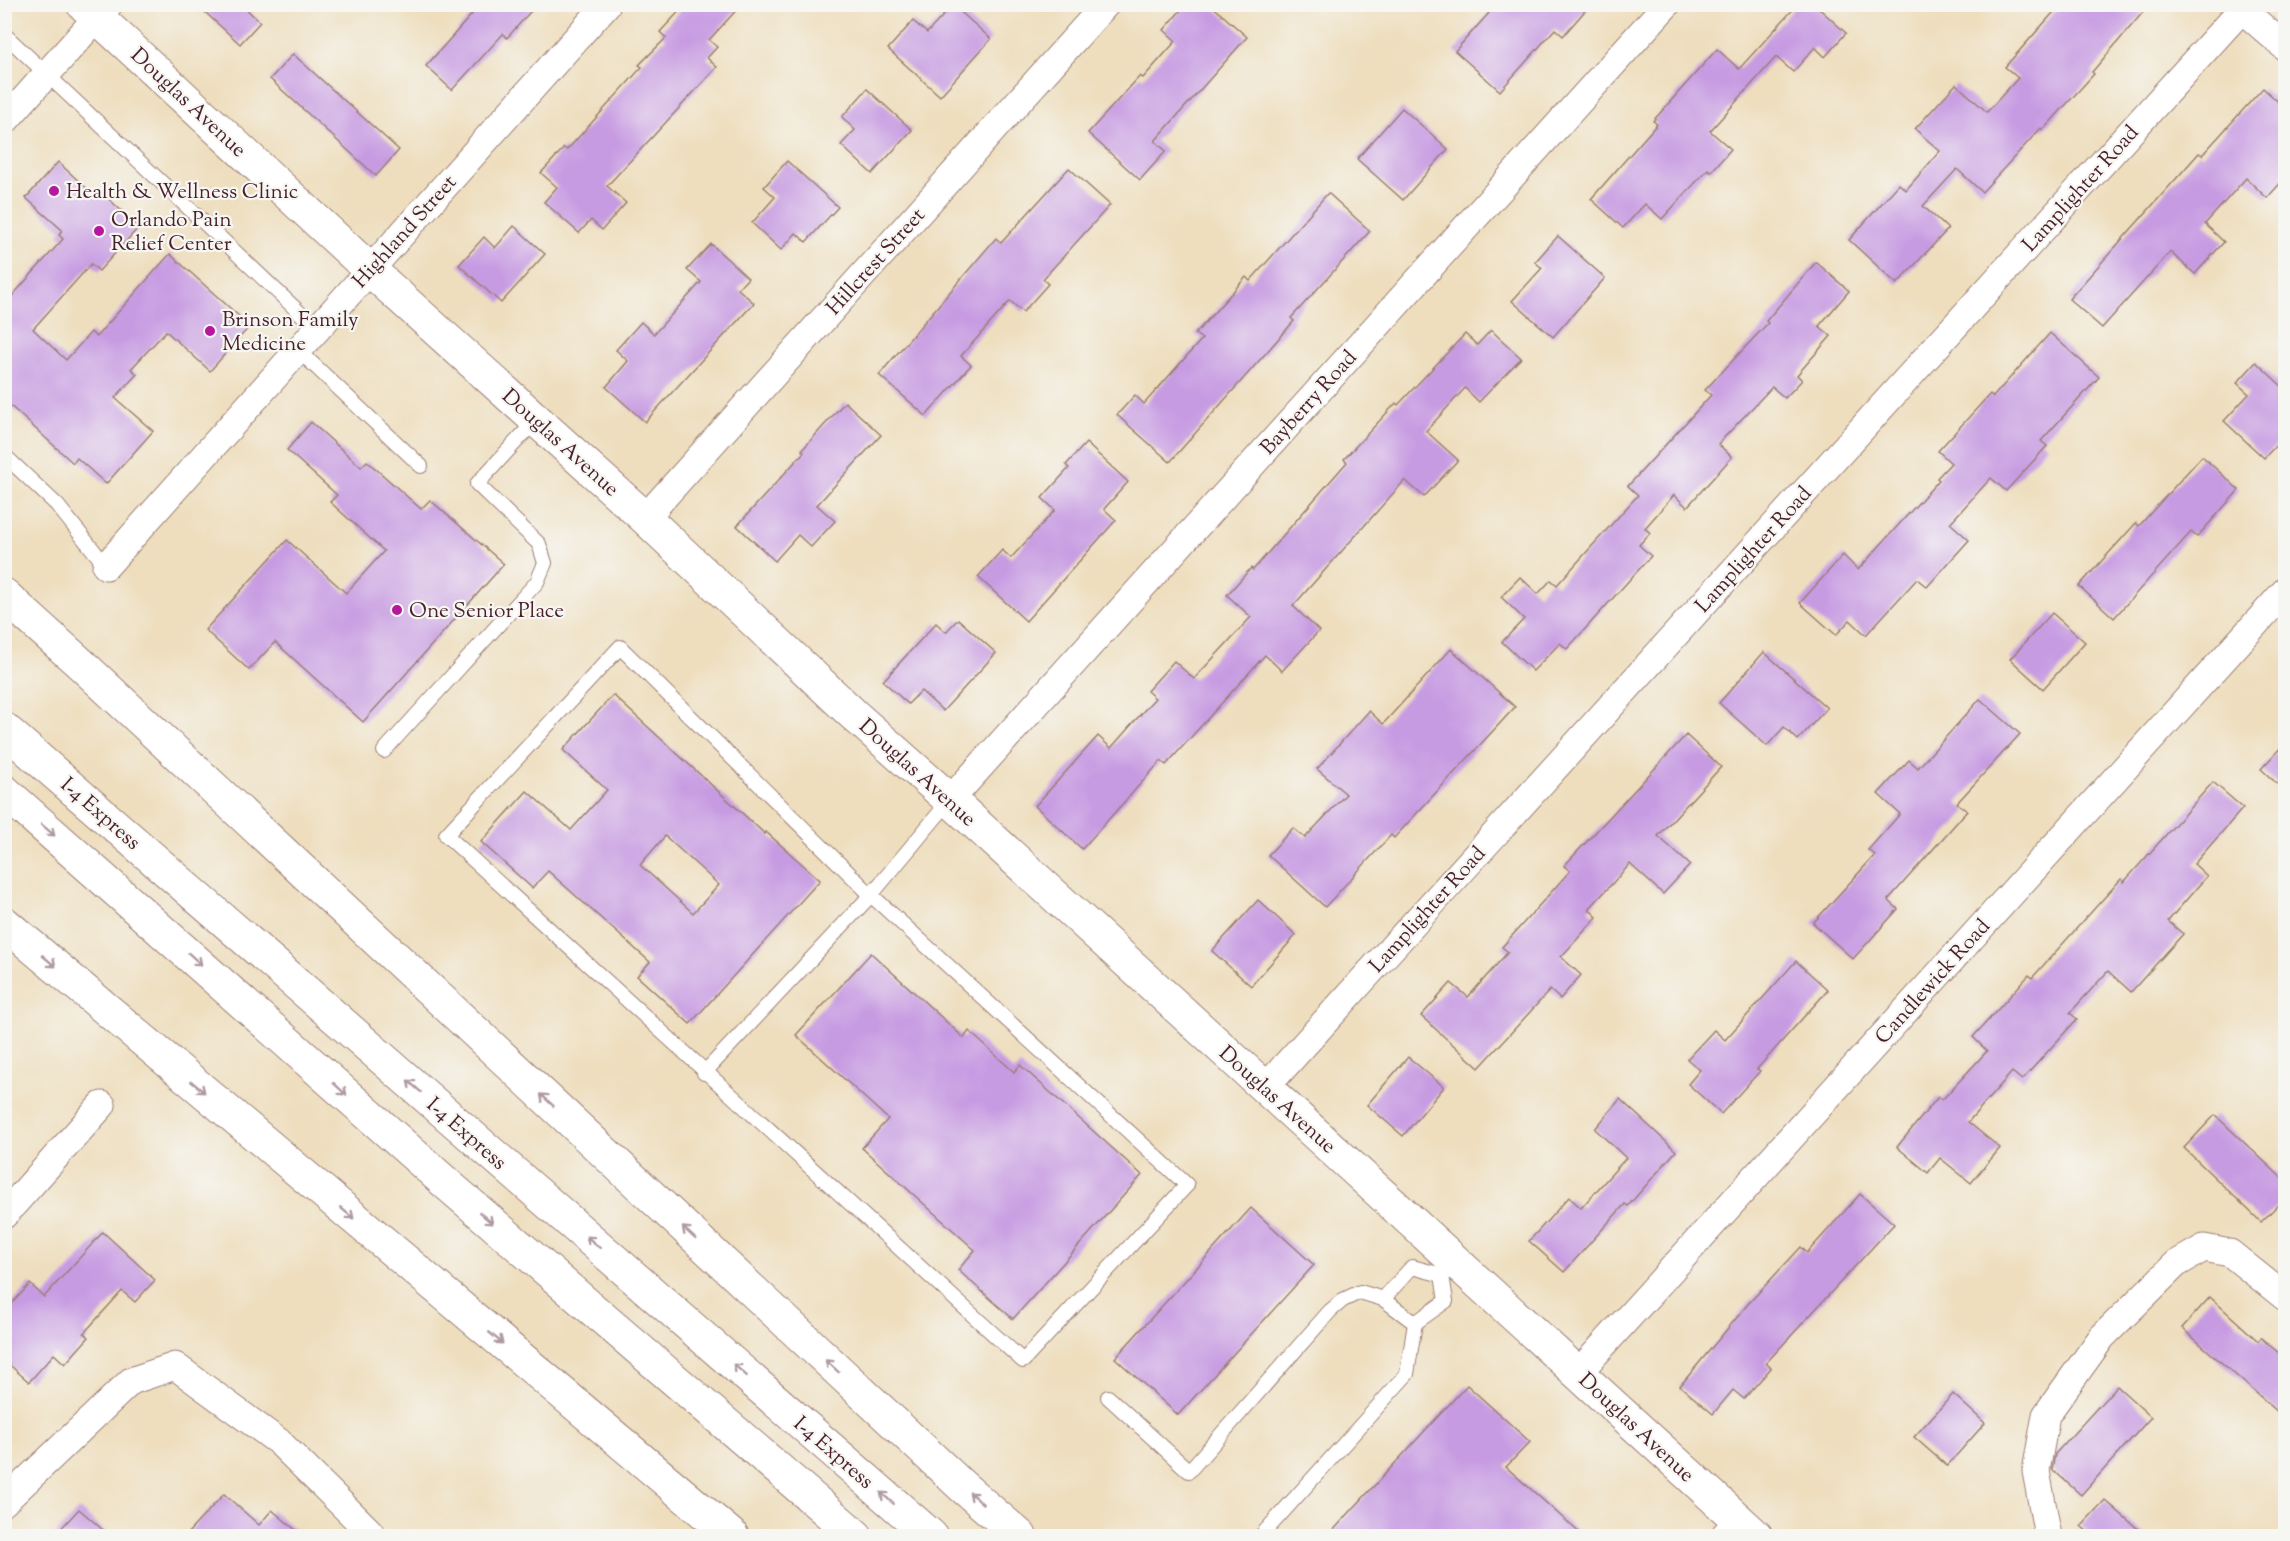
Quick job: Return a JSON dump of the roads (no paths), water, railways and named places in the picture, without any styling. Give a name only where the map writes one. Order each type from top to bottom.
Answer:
[{"type":"main road","name":"Douglas Avenue","points":[[97,9],[370,270],[645,518],[854,715],[1265,1088],[1448,1268],[1578,1373],[1739,1531]]},
{"type":"main road","points":[[4,595],[82,665],[791,1327],[1020,1536]]},
{"type":"main road","name":"I-4 Express","points":[[4,729],[931,1536]]},
{"type":"main road","points":[[4,791],[447,1184],[856,1536]]},
{"type":"main road","points":[[4,923],[732,1536]]},
{"type":"street","name":"Highland Street","points":[[106,566],[607,4]]},
{"type":"street","name":"Hillcrest Street","points":[[645,518],[1106,4]]},
{"type":"street","name":"Bayberry Road","points":[[950,800],[1667,4]]},
{"type":"street","points":[[2239,7],[2286,48]]},
{"type":"street","name":"Lamplighter Road","points":[[1265,1088],[2239,7]]},
{"type":"street","points":[[4,122],[46,75],[97,9]]},
{"type":"street","name":"Candlewick Road","points":[[1578,1373],[2286,590]]},
{"type":"street","points":[[4,1215],[102,1105]]},
{"type":"street","points":[[2048,1536],[2036,1471],[2046,1415],[2102,1337],[2176,1264],[2204,1248],[2230,1253],[2286,1298]]},
{"type":"street","points":[[4,1502],[131,1381],[175,1366],[279,1442],[372,1536]]},
{"type":"lane","points":[[4,34],[318,328]]},
{"type":"lane","points":[[298,350],[421,466]]},
{"type":"lane","points":[[384,751],[537,582],[545,563],[539,544],[477,484],[536,420]]},
{"type":"lane","points":[[4,455],[57,505],[106,566]]},
{"type":"lane","points":[[620,647],[871,895],[1187,1185],[1023,1361],[704,1073],[446,835],[620,647]]},
{"type":"lane","points":[[704,1073],[871,895],[950,800]]},
{"type":"lane","points":[[1261,1536],[1407,1374],[1415,1323],[1446,1301],[1448,1268],[1412,1267],[1383,1299]]},
{"type":"lane","points":[[1108,1396],[1189,1471],[1330,1311],[1343,1300],[1360,1292],[1383,1299],[1415,1323]]},
{"type":"place","name":"Health & Wellness Clinic","points":[[54,191]]},
{"type":"place","name":"Orlando Pain Relief Center","points":[[99,231]]},
{"type":"place","name":"Brinson Family Medicine","points":[[210,331]]},
{"type":"place","name":"One Senior Place","points":[[397,610]]}]
